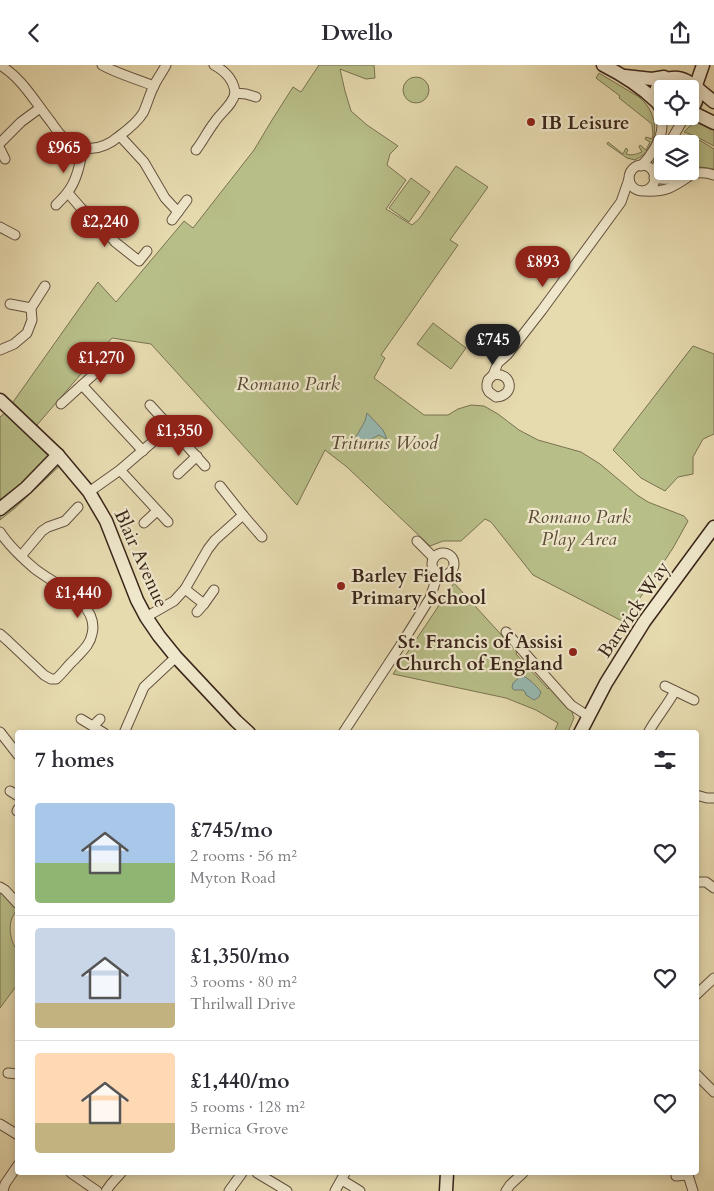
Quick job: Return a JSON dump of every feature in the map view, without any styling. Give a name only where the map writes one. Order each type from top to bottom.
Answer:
[{"type":"street","points":[[0,65],[12,74],[26,89],[66,140],[83,148],[95,148],[105,146],[120,136],[138,119],[166,65]]},
{"type":"street","points":[[102,65],[110,70],[154,86]]},
{"type":"street","points":[[196,150],[216,119],[231,103],[235,93],[235,88],[226,73],[214,65]]},
{"type":"street","points":[[604,65],[623,75],[654,100]]},
{"type":"street","points":[[699,80],[703,65]]},
{"type":"street","points":[[623,75],[652,79],[673,72],[688,76],[692,80]]},
{"type":"street","points":[[699,88],[714,103]]},
{"type":"street","points":[[235,93],[256,97]]},
{"type":"street","points":[[0,143],[21,122],[40,108]]},
{"type":"street","points":[[699,116],[714,123]]},
{"type":"street","points":[[493,375],[498,363],[507,355],[542,310],[621,202],[632,171],[634,168],[641,166],[653,152],[660,136],[662,125]]},
{"type":"street","points":[[120,136],[144,163],[165,198],[178,212]]},
{"type":"street","points":[[56,205],[68,193],[75,180],[83,148]]},
{"type":"street","points":[[0,149],[5,159]]},
{"type":"street","points":[[621,202],[652,186],[654,176],[650,169],[641,166]]},
{"type":"street","points":[[699,172],[714,175]]},
{"type":"street","points":[[629,179],[632,187],[643,191],[668,189],[682,180]]},
{"type":"street","points":[[68,193],[81,208],[98,221],[115,242],[139,261],[147,251]]},
{"type":"street","points":[[172,220],[187,200]]},
{"type":"street","points":[[1,229],[15,235]]},
{"type":"street","points":[[0,350],[14,344],[27,333],[32,320],[31,308],[45,286]]},
{"type":"street","points":[[10,304],[31,308]]},
{"type":"street","points":[[507,355],[504,368],[509,382],[508,391],[505,395],[496,397],[489,392],[487,388],[488,379],[493,375],[503,375],[507,378]]},
{"type":"street","points":[[61,404],[103,366]]},
{"type":"street","points":[[82,385],[142,451]]},
{"type":"street","name":"Blair Avenue","points":[[0,400],[58,455],[89,491],[106,521],[134,593],[146,617],[176,657],[246,730]]},
{"type":"street","points":[[150,405],[205,466]]},
{"type":"street","points":[[89,491],[120,470],[170,427]]},
{"type":"street","points":[[0,509],[26,488],[58,455]]},
{"type":"street","points":[[178,474],[196,457]]},
{"type":"street","points":[[120,470],[168,522]]},
{"type":"street","points":[[220,486],[262,537]]},
{"type":"street","points":[[21,556],[42,531],[48,527],[68,524],[78,507]]},
{"type":"street","points":[[144,523],[157,511]]},
{"type":"street","points":[[146,617],[174,601],[185,589],[215,540],[243,515]]},
{"type":"street","name":"Barwick Way","points":[[581,730],[606,683],[644,622],[714,527]]},
{"type":"street","points":[[0,533],[6,542],[36,570],[72,593],[80,601],[92,619],[94,628],[89,643],[56,679],[44,675],[0,634]]},
{"type":"street","points":[[417,541],[434,557]]},
{"type":"street","points":[[442,553],[451,556],[454,561],[452,571],[444,575],[438,574],[433,568],[434,557],[442,553]]},
{"type":"street","points":[[454,565],[464,566]]},
{"type":"street","points":[[345,730],[430,598],[438,574]]},
{"type":"street","points":[[185,589],[204,604]]},
{"type":"street","points":[[197,612],[214,591]]},
{"type":"street","points":[[506,632],[571,705],[588,716]]},
{"type":"street","points":[[125,730],[144,687],[176,657]]},
{"type":"street","points":[[665,686],[694,700]]},
{"type":"street","points":[[650,730],[675,691]]},
{"type":"street","points":[[81,719],[99,730]]},
{"type":"street","points":[[93,726],[100,719]]},
{"type":"street","points":[[0,732],[15,751]]},
{"type":"street","points":[[699,796],[714,798]]},
{"type":"street","points":[[699,882],[706,882],[714,888]]},
{"type":"street","points":[[0,887],[5,890],[15,904]]},
{"type":"street","points":[[699,992],[714,978]]},
{"type":"street","points":[[699,1077],[714,1092]]},
{"type":"street","points":[[0,1124],[15,1133]]},
{"type":"street","points":[[3,1185],[15,1169]]},
{"type":"street","points":[[74,1175],[97,1191]]},
{"type":"street","points":[[106,1191],[119,1175]]},
{"type":"street","points":[[228,1191],[240,1175]]},
{"type":"street","points":[[260,1175],[287,1191]]},
{"type":"street","points":[[446,1191],[447,1175]]},
{"type":"street","points":[[506,1191],[522,1175]]},
{"type":"street","points":[[676,1176],[682,1175]]},
{"type":"street","points":[[689,1175],[693,1191]]},
{"type":"street","points":[[335,1191],[343,1176],[360,1191]]},
{"type":"green space","name":"Romano Park","points":[[319,65],[374,65],[375,78],[366,79],[340,69],[351,111],[367,125],[398,146],[390,154],[387,165],[406,180],[386,209],[412,225],[419,219],[456,166],[488,187],[450,240],[458,245],[381,355],[385,358],[374,378],[424,415],[448,415],[458,409],[471,405],[484,406],[519,430],[538,440],[581,452],[600,464],[637,495],[648,502],[684,516],[688,521],[673,548],[624,622],[533,575],[491,522],[485,519],[461,541],[443,541],[430,546],[347,467],[325,450],[297,505],[151,344],[112,338],[37,425],[68,458],[0,520],[0,417],[6,412],[98,282],[116,302],[184,221],[193,228],[254,150],[293,87],[301,92]]},
{"type":"green space","points":[[599,73],[639,97],[651,112],[655,130],[653,139],[650,147],[635,160],[627,158],[607,144],[608,142],[623,154],[626,148],[628,150],[626,154],[628,155],[642,152],[639,147],[640,145],[646,150],[650,142],[645,139],[646,137],[652,139],[652,124],[596,78]]},
{"type":"green space","points":[[416,77],[425,81],[429,90],[425,99],[416,103],[407,99],[403,90],[407,81]]},
{"type":"green space","points":[[704,124],[714,129],[714,146],[699,138],[699,135],[684,132],[691,125]]},
{"type":"green space","points":[[699,140],[714,149],[714,169],[699,167]]},
{"type":"green space","points":[[411,178],[430,192],[409,222],[389,208]]},
{"type":"green space","points":[[433,323],[466,348],[451,369],[417,344]]},
{"type":"green space","points":[[693,346],[714,354],[714,434],[703,439],[693,457],[693,474],[678,477],[665,491],[641,478],[613,450]]},
{"type":"green space","points":[[454,583],[548,689],[549,687],[572,712],[574,718],[569,730],[555,730],[558,723],[536,710],[506,698],[393,674]]},
{"type":"green space","points":[[0,887],[15,905],[15,914],[12,918],[10,931],[15,946],[15,988],[0,1008]]},
{"type":"water","points":[[367,413],[383,430],[387,439],[379,435],[357,446],[353,442],[365,421]]},
{"type":"water","points":[[522,675],[541,692],[539,697],[534,700],[526,695],[523,690],[514,690],[512,688],[513,683]]},
{"type":"place","name":"IB Leisure","points":[[531,122]]},
{"type":"place","name":"Barley Fields Primary School","points":[[341,586]]},
{"type":"place","name":"St. Francis of Assisi Church of England","points":[[573,652]]},
{"type":"park label","name":"Triturus Wood","points":[[384,442]]},
{"type":"park label","name":"Romano Park Play Area","points":[[579,527]]}]
